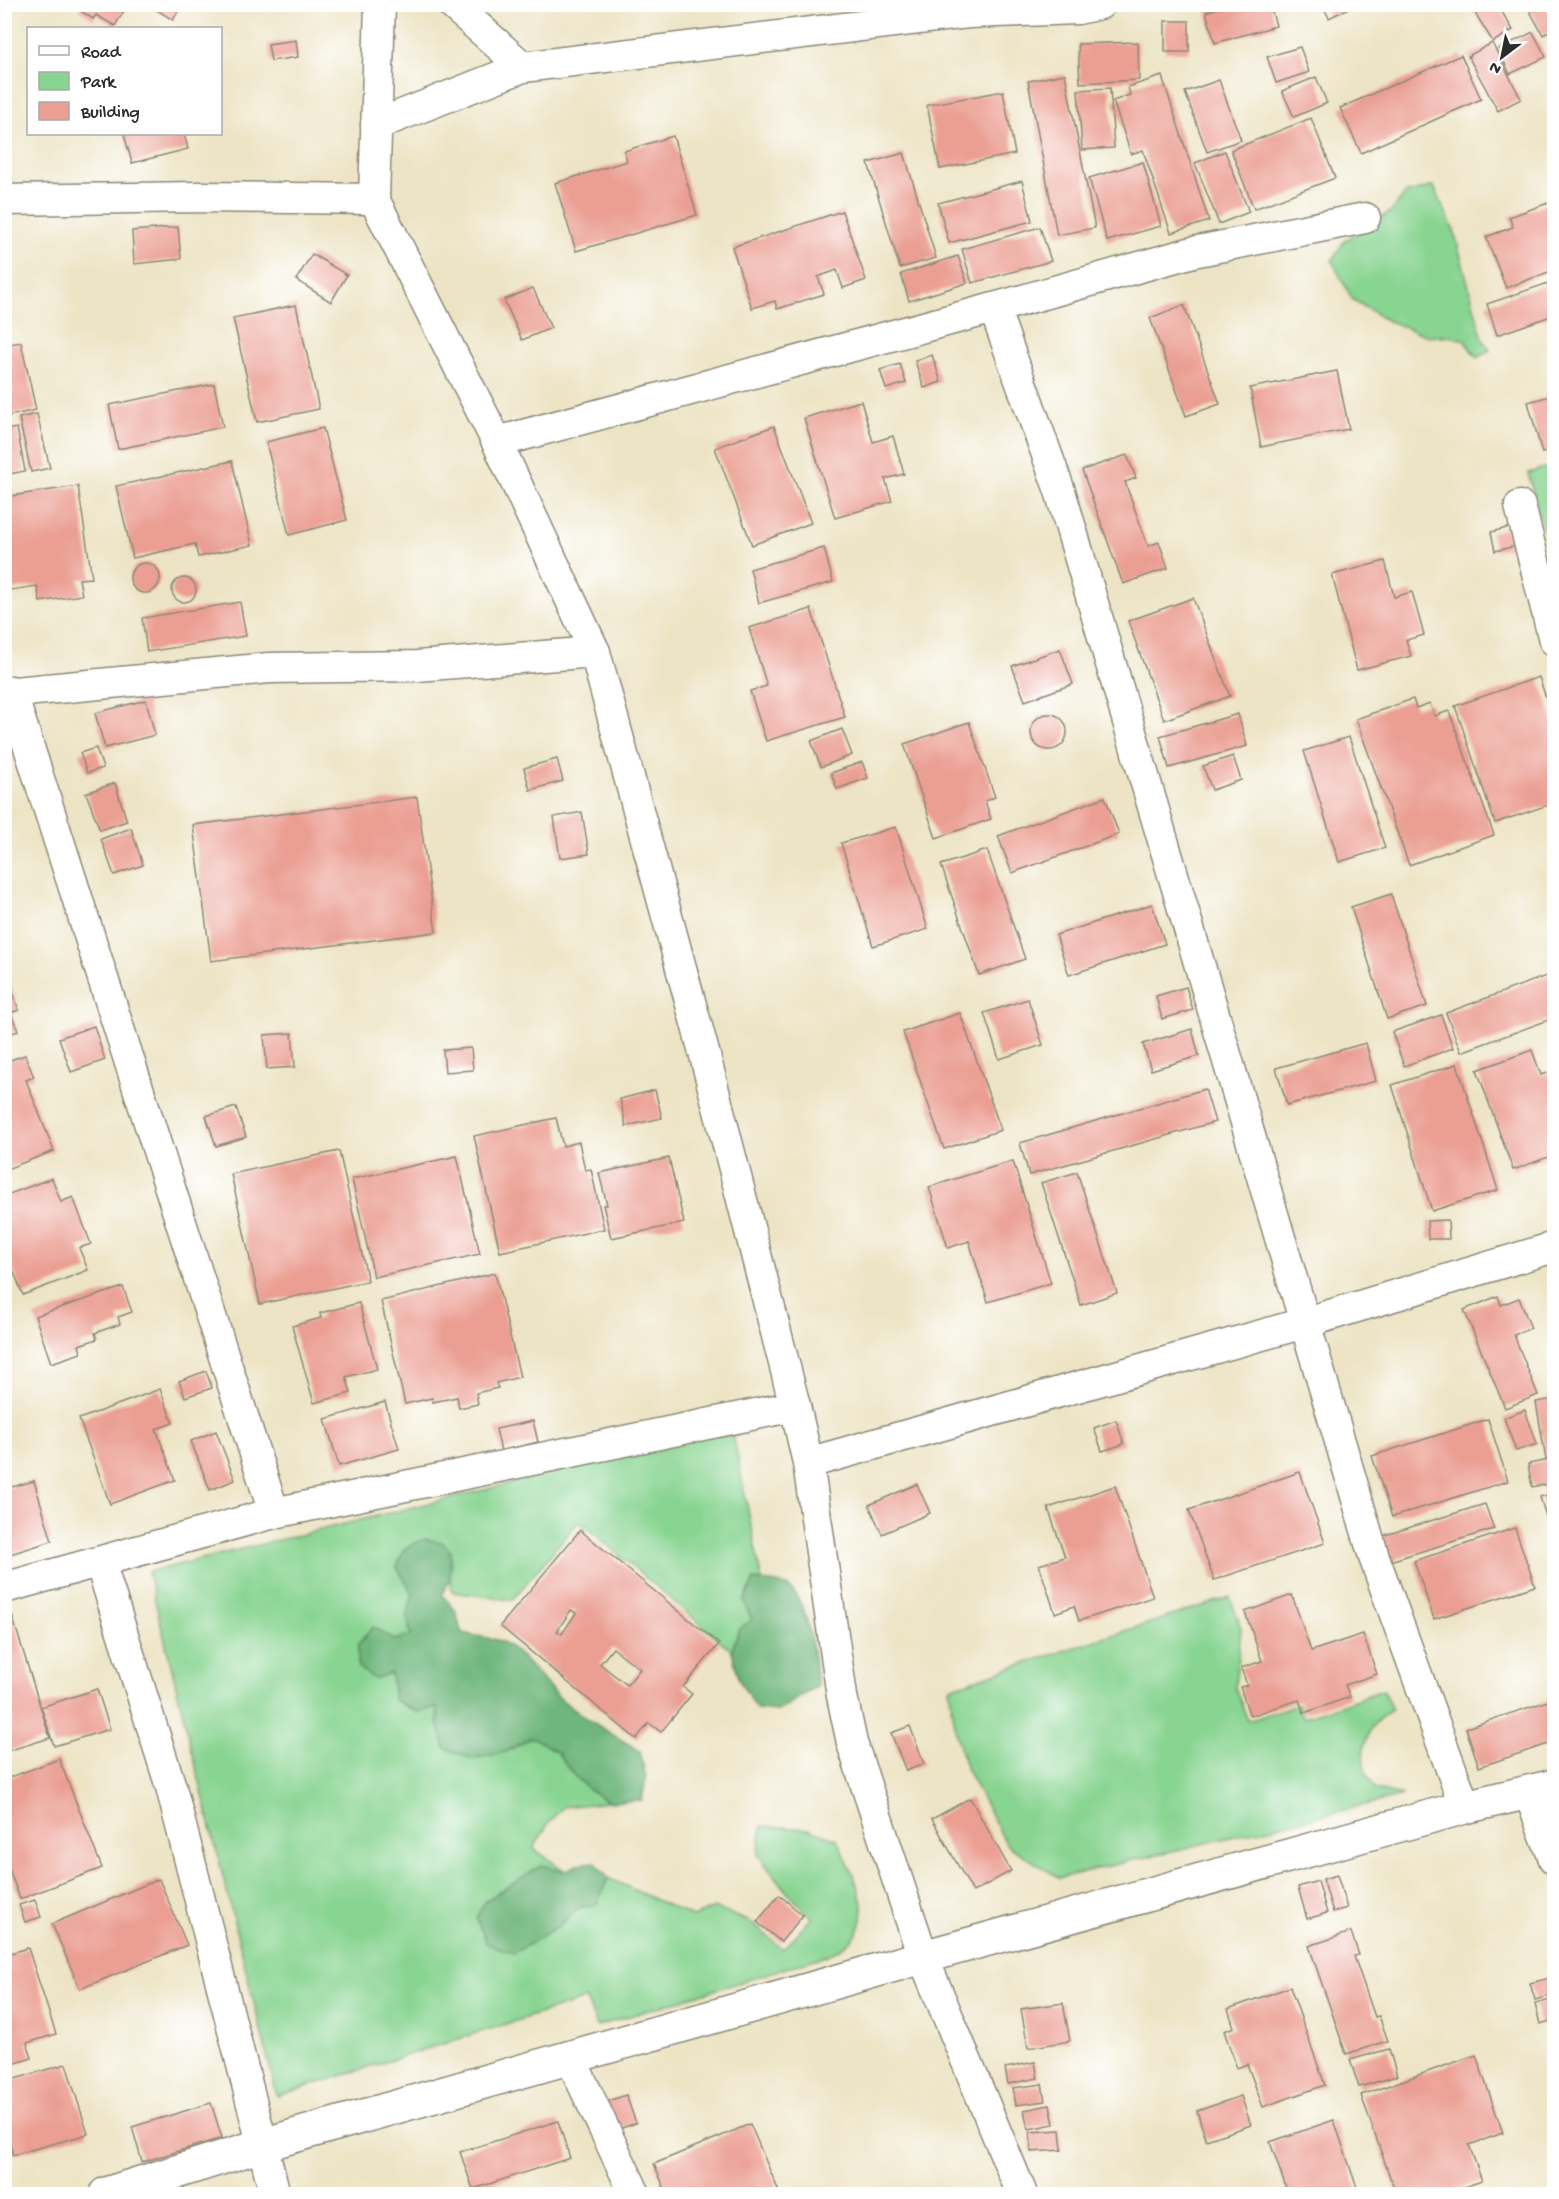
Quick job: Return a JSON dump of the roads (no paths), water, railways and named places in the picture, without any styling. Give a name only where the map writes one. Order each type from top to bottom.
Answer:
[{"type":"street","points":[[380,4],[374,199],[497,442],[595,652],[705,1056],[795,1406],[808,1463],[842,1696],[852,1743],[923,1957],[1022,2194]]},
{"type":"street","points":[[452,4],[523,67]]},
{"type":"street","points":[[376,125],[523,67],[968,13],[1078,9],[1100,4]]},
{"type":"street","points":[[4,200],[199,197],[374,199]]},
{"type":"street","points":[[497,442],[1193,252],[1365,218]]},
{"type":"street","points":[[994,308],[1060,491],[1374,1557],[1465,1807]]},
{"type":"street","points":[[1520,506],[1554,640]]},
{"type":"street","points":[[274,1513],[8,692],[269,668],[417,666],[595,652]]},
{"type":"street","points":[[808,1463],[1304,1323],[1554,1247]]},
{"type":"street","points":[[4,1588],[274,1513],[795,1406]]},
{"type":"street","points":[[100,1562],[171,1787],[275,2194]]},
{"type":"street","points":[[106,2194],[262,2145],[923,1957],[1465,1807],[1542,1789],[1554,1859]]},
{"type":"street","points":[[570,2057],[635,2194]]}]
